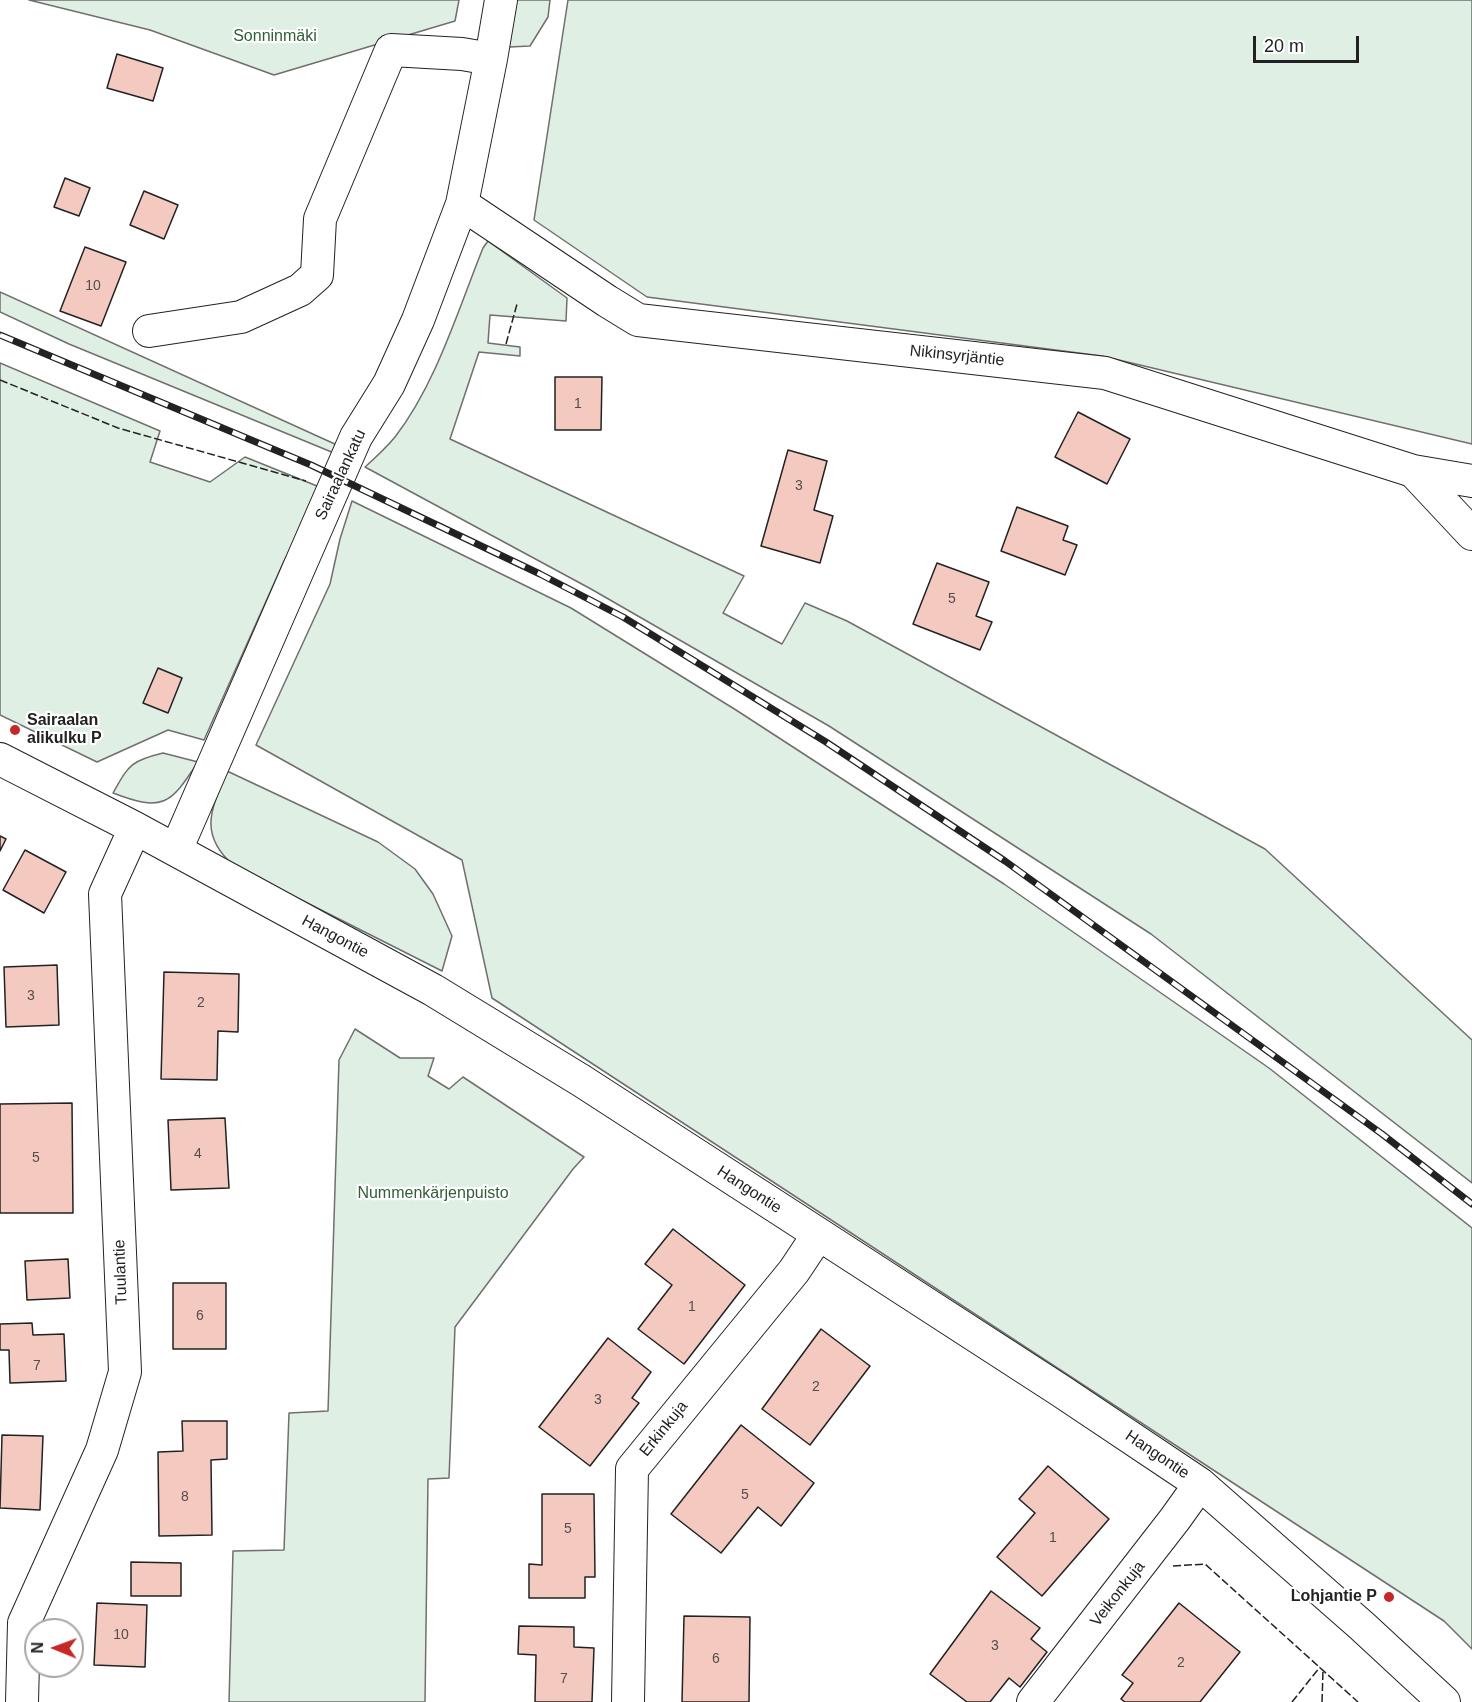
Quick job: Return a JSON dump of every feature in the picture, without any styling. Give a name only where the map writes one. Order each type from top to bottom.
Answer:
[{"type":"street","name":"Sairaalankatu","points":[[176,850],[356,437],[389,384],[418,320],[462,204],[501,0]]},
{"type":"street","points":[[149,331],[241,317],[300,290],[317,275],[320,219],[391,50],[462,54],[491,59]]},
{"type":"street","name":"Nikinsyrjäntie","points":[[462,204],[638,320],[1105,373],[1413,471],[1472,481]]},
{"type":"street","points":[[1413,471],[1472,534]]},
{"type":"street","name":"Hangontie","points":[[0,759],[135,828],[434,990],[582,1082],[1061,1391],[1200,1484],[1354,1618],[1444,1702]]},
{"type":"street","name":"Tuulantie","points":[[22,1702],[24,1623],[102,1450],[125,1372],[105,894],[135,828]]},
{"type":"street","name":"Erkinkuja","points":[[628,1702],[632,1469],[794,1271],[818,1235]]},
{"type":"street","name":"Veikonkuja","points":[[1033,1702],[1200,1484]]},
{"type":"green space","name":"Sonninmäki","points":[[29,0],[459,0],[455,21],[274,75],[150,30]]},
{"type":"green space","points":[[516,0],[550,0],[548,17],[530,46],[509,47]]},
{"type":"green space","points":[[568,0],[1472,0],[1472,444],[1102,356],[647,297],[534,220]]},
{"type":"green space","points":[[488,241],[567,298],[566,321],[490,315],[488,343],[520,347],[520,356],[479,352],[450,439],[744,576],[723,613],[782,644],[805,603],[847,621],[1265,849],[1472,1040],[1472,1183],[1151,934],[829,726],[591,589],[365,467],[395,437],[423,394],[445,346],[483,248]]},
{"type":"green space","points":[[0,292],[337,445],[334,453],[69,344],[0,312]]},
{"type":"green space","points":[[0,363],[160,431],[150,462],[210,482],[245,457],[322,488],[284,561],[204,740],[168,730],[97,762],[0,715]]},
{"type":"green space","points":[[352,501],[571,608],[736,710],[1004,884],[1269,1068],[1472,1228],[1472,1649],[1444,1621],[492,998],[462,860],[256,745],[330,584],[340,539]]},
{"type":"green space","points":[[163,753],[198,762],[172,796],[154,803],[130,799],[113,793],[127,770],[137,762]]},
{"type":"green space","points":[[227,771],[378,842],[415,869],[433,894],[452,936],[442,971],[234,866],[215,843],[211,821],[216,798]]},
{"type":"green space","name":"Nummenkärjenpuisto","points":[[355,1029],[400,1058],[434,1058],[428,1076],[449,1089],[463,1077],[584,1157],[455,1327],[449,1478],[428,1479],[425,1702],[229,1702],[233,1551],[284,1550],[289,1413],[328,1411],[339,1060]]},
{"type":"building","points":[[117,54],[163,68],[153,101],[107,88]]},
{"type":"building","points":[[65,178],[90,188],[79,216],[54,207]]},
{"type":"building","points":[[144,191],[178,205],[164,239],[130,225]]},
{"type":"building","points":[[85,247],[126,262],[101,326],[60,311]]},
{"type":"building","points":[[555,377],[602,377],[601,430],[555,430]]},
{"type":"building","points":[[1078,412],[1130,439],[1107,484],[1055,457]]},
{"type":"building","points":[[788,450],[827,461],[814,510],[833,516],[820,563],[761,546]]},
{"type":"building","points":[[1017,507],[1068,526],[1063,540],[1077,545],[1065,575],[1001,551]]},
{"type":"building","points":[[937,563],[989,582],[976,616],[992,622],[980,650],[913,624]]},
{"type":"building","points":[[158,668],[182,678],[168,713],[143,703]]},
{"type":"building","points":[[0,836],[6,839],[0,851]]},
{"type":"building","points":[[25,850],[66,872],[44,913],[3,890]]},
{"type":"building","points":[[57,965],[59,1025],[6,1027],[4,967]]},
{"type":"building","points":[[164,972],[239,974],[238,1032],[218,1031],[217,1080],[161,1079]]},
{"type":"building","points":[[72,1103],[73,1213],[0,1213],[0,1104]]},
{"type":"building","points":[[225,1118],[229,1188],[171,1190],[168,1120]]},
{"type":"building","points":[[673,1229],[745,1285],[684,1364],[638,1329],[672,1285],[645,1264]]},
{"type":"building","points":[[68,1259],[70,1298],[27,1300],[25,1261]]},
{"type":"building","points":[[173,1283],[226,1283],[226,1349],[173,1349]]},
{"type":"building","points":[[32,1323],[33,1335],[64,1334],[66,1381],[10,1383],[9,1350],[0,1350],[0,1324]]},
{"type":"building","points":[[821,1329],[870,1366],[810,1445],[762,1409]]},
{"type":"building","points":[[608,1338],[651,1372],[632,1398],[639,1403],[590,1466],[539,1427]]},
{"type":"building","points":[[182,1421],[227,1421],[227,1459],[211,1460],[212,1535],[159,1536],[158,1452],[183,1451]]},
{"type":"building","points":[[741,1425],[814,1483],[781,1526],[758,1507],[721,1553],[671,1514]]},
{"type":"building","points":[[2,1435],[43,1436],[40,1510],[0,1508]]},
{"type":"building","points":[[1048,1466],[1109,1519],[1042,1596],[997,1557],[1035,1513],[1019,1499]]},
{"type":"building","points":[[542,1494],[594,1494],[595,1577],[585,1577],[585,1598],[529,1598],[529,1564],[542,1565]]},
{"type":"building","points":[[131,1562],[181,1563],[181,1596],[131,1596]]},
{"type":"building","points":[[991,1591],[1040,1628],[1031,1639],[1047,1652],[1020,1687],[1009,1678],[990,1702],[967,1702],[930,1674]]},
{"type":"building","points":[[97,1603],[147,1605],[145,1667],[94,1665]]},
{"type":"building","points":[[1179,1603],[1240,1652],[1200,1702],[1125,1702],[1121,1699],[1133,1683],[1122,1675]]},
{"type":"building","points":[[684,1616],[750,1617],[749,1702],[682,1702]]},
{"type":"building","points":[[519,1626],[574,1627],[574,1647],[594,1648],[592,1702],[535,1702],[536,1655],[518,1654]]},
{"type":"railway","points":[[0,335],[311,465],[540,574],[623,617],[826,742],[1005,861],[1382,1134],[1472,1204]]},
{"type":"fence","points":[[506,344],[517,304]]},
{"type":"fence","points":[[0,380],[118,428],[306,481]]},
{"type":"fence","points":[[1173,1566],[1205,1564],[1358,1702]]},
{"type":"fence","points":[[1292,1702],[1320,1667]]},
{"type":"fence","points":[[1322,1702],[1323,1670]]},
{"type":"place","name":"Sairaalan alikulku P","points":[[15,730]]},
{"type":"place","name":"Lohjantie P","points":[[1389,1597]]}]
